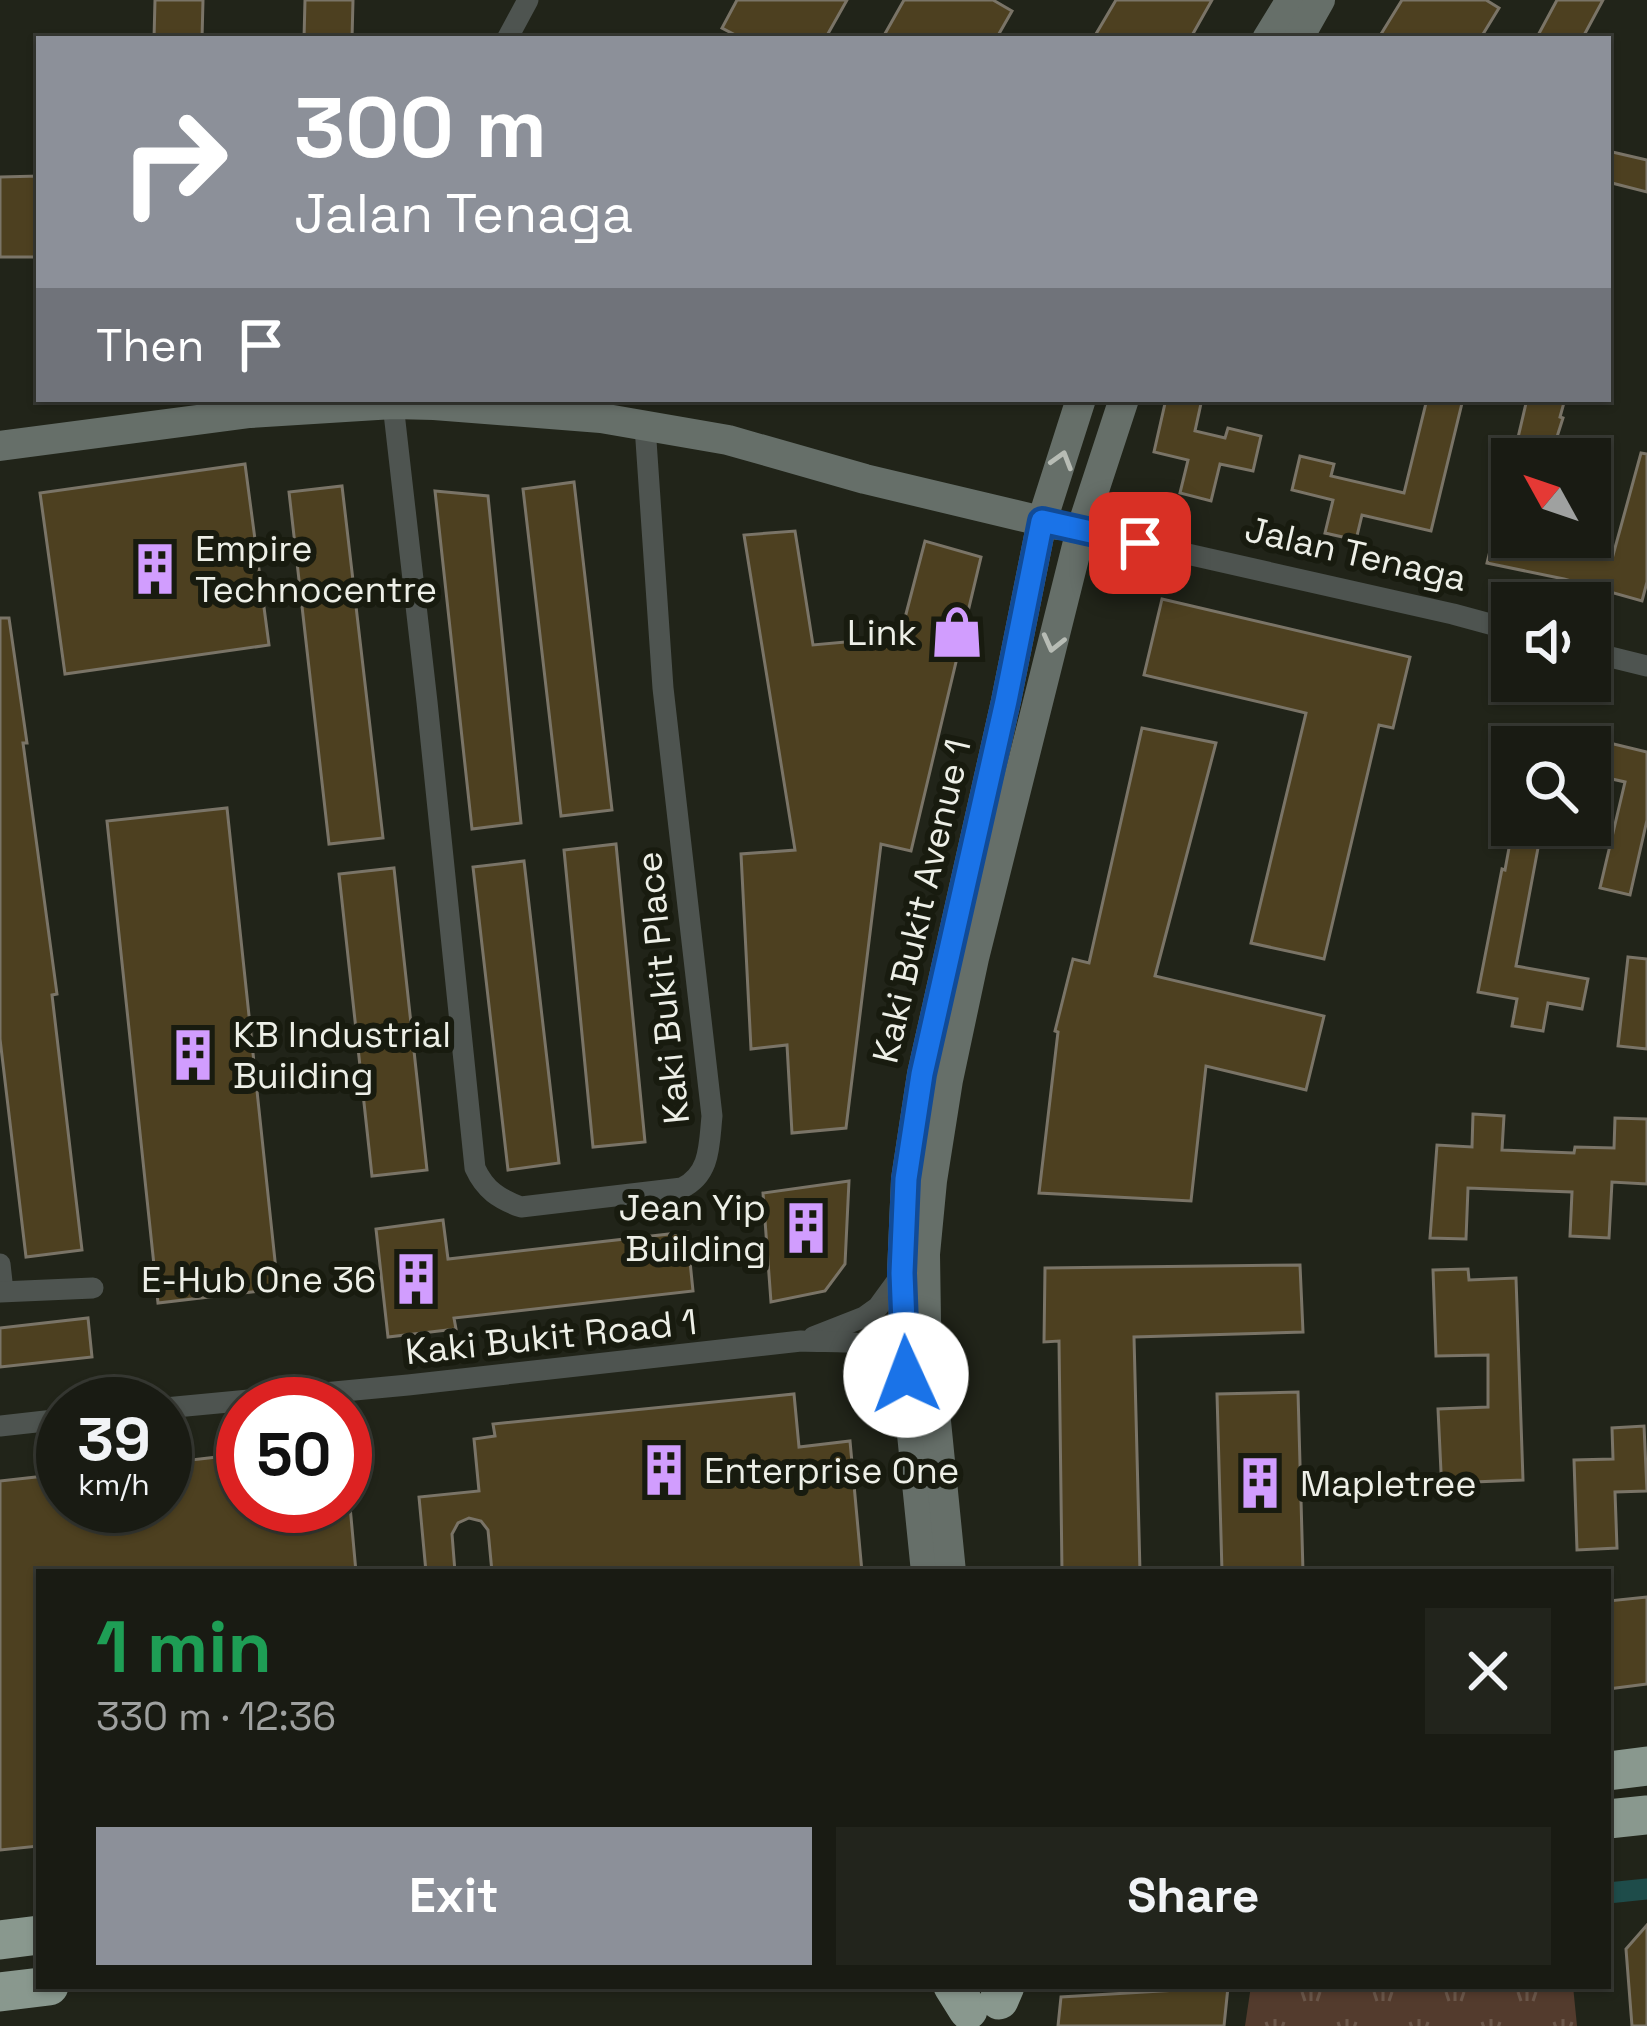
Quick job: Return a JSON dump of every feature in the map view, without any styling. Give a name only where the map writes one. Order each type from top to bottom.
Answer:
[{"type":"highway","points":[[1611,1771],[1647,1766]]},
{"type":"highway","points":[[1611,1819],[1647,1815]]},
{"type":"highway","points":[[0,1940],[36,1936]]},
{"type":"highway","points":[[0,1992],[36,1988]]},
{"type":"main road","points":[[1269,36],[1291,0]]},
{"type":"main road","points":[[1300,36],[1320,0]]},
{"type":"main road","name":"Jalan Tenaga","points":[[0,446],[230,415],[435,402],[602,418],[728,440],[865,479],[1081,530]]},
{"type":"main road","name":"Kaki Bukit Avenue 1","points":[[926,1569],[906,1375],[902,1273],[906,1179],[922,1074],[1042,521],[1080,402]]},
{"type":"main road","name":"Kaki Bukit Avenue 1","points":[[951,1569],[926,1321],[932,1181],[974,958],[1081,530],[1123,402]]},
{"type":"street","points":[[509,36],[528,0]]},
{"type":"street","name":"Kaki Bukit Place","points":[[393,404],[475,1168],[491,1192],[521,1207],[682,1188],[701,1175],[708,1157],[712,1116],[664,688],[645,426]]},
{"type":"street","name":"Jalan Tenaga","points":[[1081,530],[1491,624]]},
{"type":"street","points":[[1611,657],[1647,666]]},
{"type":"street","points":[[0,1264],[2,1291],[93,1288]]},
{"type":"street","name":"Kaki Bukit Road 1","points":[[801,1341],[878,1307],[902,1273]]},
{"type":"street","name":"Kaki Bukit Road 1","points":[[192,1405],[801,1341],[866,1344],[888,1355],[906,1375]]},
{"type":"street","points":[[0,1426],[36,1422]]},
{"type":"green space","points":[[1251,1989],[1573,1989],[1577,2026],[1245,2026]]},
{"type":"building","points":[[155,0],[203,0],[202,36],[154,36]]},
{"type":"building","points":[[305,0],[353,0],[352,36],[304,36]]},
{"type":"building","points":[[737,0],[847,0],[827,36],[737,36],[722,28]]},
{"type":"building","points":[[904,0],[993,0],[1012,11],[998,36],[884,36]]},
{"type":"building","points":[[1116,0],[1212,0],[1192,36],[1095,36]]},
{"type":"building","points":[[1402,0],[1486,0],[1499,8],[1482,36],[1380,36]]},
{"type":"building","points":[[1557,0],[1603,0],[1584,36],[1538,36]]},
{"type":"building","points":[[1611,152],[1647,160],[1647,192],[1611,183]]},
{"type":"building","points":[[36,176],[36,257],[0,257],[0,177]]},
{"type":"building","points":[[1165,402],[1201,402],[1195,431],[1225,438],[1228,428],[1261,436],[1253,471],[1220,464],[1211,501],[1180,493],[1188,460],[1154,452]]},
{"type":"building","points":[[1426,402],[1462,402],[1431,531],[1362,515],[1356,540],[1325,533],[1333,500],[1292,490],[1300,456],[1334,464],[1331,476],[1404,493]]},
{"type":"building","points":[[1526,402],[1564,402],[1557,438],[1518,438]]},
{"type":"building","points":[[1641,453],[1647,454],[1647,582],[1642,601],[1611,592],[1611,582],[1575,582],[1487,563],[1491,547],[1491,558],[1612,559]]},
{"type":"building","name":"Empire Technocentre","points":[[245,464],[269,645],[65,674],[40,493]]},
{"type":"building","points":[[574,482],[612,810],[561,816],[523,489]]},
{"type":"building","points":[[342,486],[383,838],[329,844],[289,492]]},
{"type":"building","points":[[435,491],[488,496],[521,823],[472,829]]},
{"type":"building","points":[[795,531],[813,645],[900,637],[925,541],[981,557],[911,851],[881,844],[846,1128],[792,1133],[787,1045],[751,1049],[741,854],[795,850],[744,535]]},
{"type":"building","points":[[1162,599],[1410,657],[1393,728],[1379,725],[1324,959],[1251,943],[1306,713],[1144,675]]},
{"type":"building","points":[[0,618],[9,618],[27,743],[23,743],[57,994],[52,995],[82,1250],[26,1257],[0,1039]]},
{"type":"building","points":[[1142,728],[1216,743],[1155,976],[1324,1016],[1306,1090],[1206,1066],[1191,1201],[1039,1193],[1055,1031],[1073,959],[1089,963]]},
{"type":"building","points":[[1611,743],[1647,752],[1647,820],[1630,895],[1600,888],[1625,782],[1611,779]]},
{"type":"building","name":"KB Industrial Building","points":[[227,808],[278,1289],[158,1303],[107,821]]},
{"type":"building","points":[[616,844],[645,1142],[593,1147],[564,850]]},
{"type":"building","points":[[1509,846],[1538,846],[1516,966],[1588,979],[1582,1009],[1548,1003],[1543,1031],[1512,1026],[1517,999],[1478,992]]},
{"type":"building","points":[[524,861],[559,1163],[508,1170],[473,867]]},
{"type":"building","points":[[394,868],[427,1170],[372,1176],[339,874]]},
{"type":"building","points":[[1628,957],[1647,959],[1647,1049],[1618,1046]]},
{"type":"building","points":[[1473,1114],[1504,1116],[1502,1150],[1574,1153],[1575,1147],[1614,1148],[1615,1118],[1647,1119],[1647,1184],[1612,1182],[1609,1238],[1570,1236],[1572,1192],[1468,1188],[1466,1239],[1430,1238],[1437,1145],[1472,1147]]},
{"type":"building","name":"Jean Yip Building","points":[[849,1181],[845,1264],[825,1291],[771,1302],[763,1193]]},
{"type":"building","points":[[443,1220],[448,1259],[687,1232],[693,1291],[454,1318],[456,1329],[388,1337],[376,1229]]},
{"type":"building","points":[[1300,1265],[1303,1332],[1134,1337],[1140,1569],[1062,1569],[1059,1341],[1044,1342],[1045,1268]]},
{"type":"building","points":[[1468,1269],[1469,1280],[1516,1278],[1523,1480],[1474,1482],[1474,1492],[1442,1493],[1438,1409],[1488,1407],[1488,1355],[1436,1356],[1433,1270]]},
{"type":"building","points":[[88,1318],[92,1357],[0,1367],[0,1328]]},
{"type":"building","name":"Mapletree","points":[[1298,1392],[1303,1569],[1222,1569],[1217,1394]]},
{"type":"building","name":"Enterprise One","points":[[794,1394],[799,1447],[850,1441],[862,1569],[492,1569],[488,1530],[481,1521],[469,1518],[458,1523],[452,1534],[455,1569],[426,1569],[419,1497],[479,1491],[474,1439],[495,1436],[493,1424]]},
{"type":"building","points":[[1644,1426],[1647,1491],[1615,1492],[1617,1548],[1577,1550],[1574,1460],[1613,1459],[1612,1428]]},
{"type":"building","points":[[216,1457],[216,1533],[352,1533],[356,1569],[36,1569],[36,1846],[0,1850],[0,1481],[36,1477],[36,1533],[192,1533],[192,1460]]},
{"type":"building","points":[[1647,1597],[1647,1684],[1611,1689],[1611,1601]]},
{"type":"building","points":[[1647,1925],[1647,2026],[1632,2026],[1626,1949]]},
{"type":"building","points":[[1228,1989],[1224,2026],[1058,2026],[1061,1997]]},
{"type":"waterway","points":[[1611,1893],[1647,1889]]},
{"type":"place","name":"Empire Technocentre","points":[[155,569]]},
{"type":"place","name":"Link","points":[[957,632]]},
{"type":"place","name":"KB Industrial Building","points":[[193,1055]]},
{"type":"place","name":"Jean Yip Building","points":[[806,1228]]},
{"type":"place","name":"E-Hub One 36","points":[[416,1279]]},
{"type":"place","name":"Enterprise One","points":[[664,1470]]},
{"type":"place","name":"Mapletree","points":[[1260,1483]]},
{"type":"route","points":[[906,1375],[902,1273],[906,1179],[922,1074],[1042,521],[1140,543]]}]
